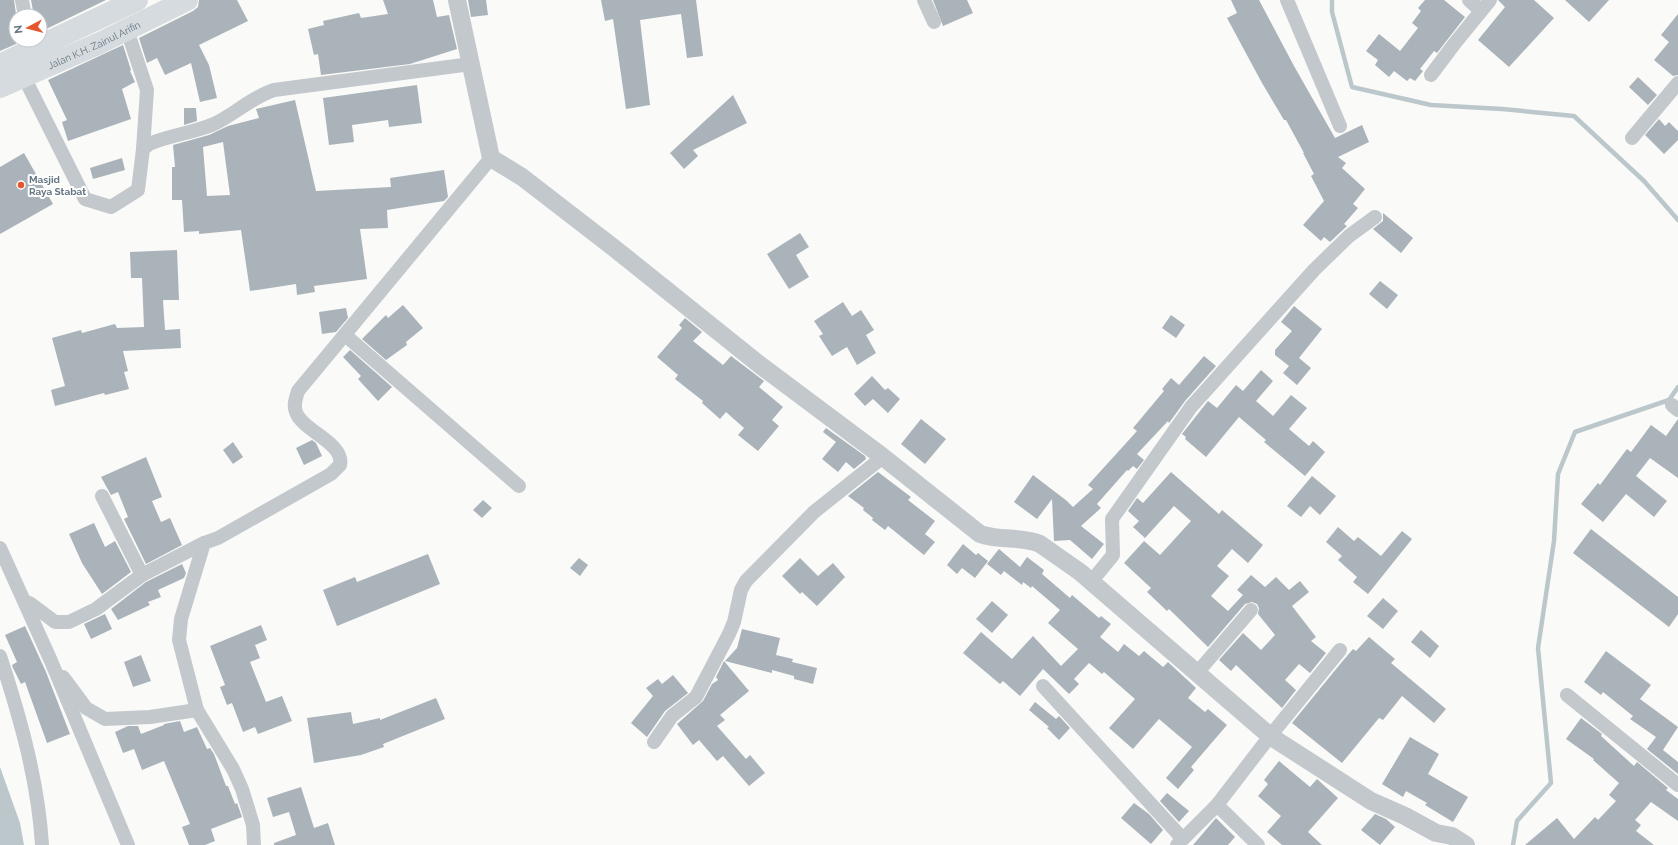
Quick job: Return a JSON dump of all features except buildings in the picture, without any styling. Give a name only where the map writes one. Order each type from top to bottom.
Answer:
[{"type":"highway","points":[[48,38],[137,0]]},
{"type":"highway","name":"Jalan K.H. Zainul Arifin","points":[[0,87],[126,30],[187,0]]},
{"type":"highway","points":[[0,65],[27,48]]},
{"type":"highway","points":[[32,48],[33,73]]},
{"type":"street","points":[[457,0],[491,158],[528,182],[614,248],[760,364],[883,457],[980,534],[993,538],[1034,541],[1040,544],[1091,582],[1270,736],[1371,801],[1405,816],[1436,834],[1452,836],[1466,845]]},
{"type":"street","points":[[924,0],[934,22]]},
{"type":"street","points":[[1287,0],[1340,126]]},
{"type":"street","points":[[1431,76],[1485,5],[1469,0]]},
{"type":"street","points":[[33,73],[85,199],[111,207],[138,190],[144,149],[147,90],[126,30]]},
{"type":"street","points":[[144,149],[155,142],[196,131],[215,123],[255,97],[274,90],[471,64]]},
{"type":"street","points":[[1632,138],[1678,83]]},
{"type":"street","points":[[24,601],[31,604],[55,622],[69,622],[96,609],[142,575],[204,543],[218,538],[322,479],[340,465],[341,460],[337,453],[326,441],[300,421],[294,407],[298,391],[491,158]]},
{"type":"street","points":[[1091,582],[1113,555],[1112,519],[1191,407],[1314,270],[1349,236],[1375,217]]},
{"type":"street","points":[[345,335],[519,486]]},
{"type":"street","points":[[654,742],[672,716],[696,697],[729,634],[734,622],[741,590],[746,581],[814,512],[883,457]]},
{"type":"street","points":[[102,496],[142,575]]},
{"type":"street","points":[[204,543],[179,630],[179,640],[197,710],[233,769],[242,789],[253,825],[254,845]]},
{"type":"street","points":[[0,548],[128,845]]},
{"type":"street","points":[[1197,673],[1251,610]]},
{"type":"street","points":[[1043,686],[1179,842],[1217,804],[1340,650]]},
{"type":"street","points":[[0,656],[19,715],[40,814],[42,845]]},
{"type":"street","points":[[50,661],[86,708],[104,719],[150,717],[197,710]]},
{"type":"street","points":[[1567,695],[1678,785]]},
{"type":"street","points":[[1217,804],[1258,845]]},
{"type":"shaded area","points":[[0,767],[20,823],[24,845],[0,845]]},
{"type":"waterway","points":[[1332,0],[1332,12],[1352,87],[1431,105],[1502,109],[1574,116],[1644,181],[1678,220]]},
{"type":"waterway","points":[[1513,845],[1517,821],[1551,783],[1538,648],[1554,541],[1558,474],[1575,432],[1669,400],[1678,387]]},
{"type":"place","name":"Masjid Raya Stabat","points":[[21,185]]}]
